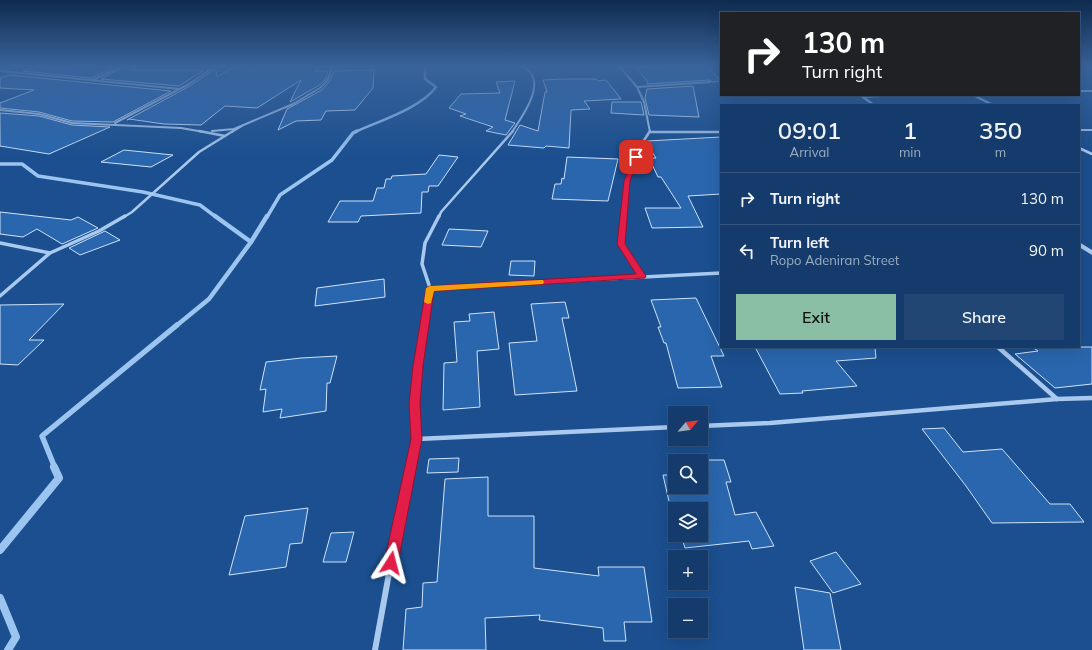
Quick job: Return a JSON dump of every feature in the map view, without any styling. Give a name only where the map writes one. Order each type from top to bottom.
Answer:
[{"type":"street","points":[[115,124],[166,96]]},
{"type":"street","points":[[208,132],[234,129],[293,104],[306,96]]},
{"type":"street","points":[[375,650],[396,535],[417,439],[414,404],[418,366],[430,288],[422,264],[425,243],[441,212],[511,134],[530,103],[531,96]]},
{"type":"street","points":[[641,96],[644,102],[650,132],[641,145],[627,181],[621,244],[642,276]]},
{"type":"street","points":[[861,96],[873,104]]},
{"type":"street","points":[[977,96],[991,104]]},
{"type":"street","points":[[0,110],[39,114],[72,123],[180,128],[226,136]]},
{"type":"street","points":[[0,296],[50,253],[99,231],[132,212],[159,185],[199,152],[242,126]]},
{"type":"street","points":[[1080,130],[1092,130]]},
{"type":"street","points":[[650,132],[720,132]]},
{"type":"street","points":[[1080,148],[1092,154]]},
{"type":"street","points":[[0,243],[50,253]]},
{"type":"street","points":[[1080,245],[1092,253]]},
{"type":"street","points":[[430,288],[720,273]]},
{"type":"street","points":[[999,348],[1057,399]]},
{"type":"street","points":[[708,426],[770,423],[1057,399],[1092,398]]},
{"type":"street","points":[[417,439],[668,427]]},
{"type":"building","points":[[17,96],[161,96],[113,122],[72,121],[39,112],[0,108],[0,103]]},
{"type":"building","points":[[171,96],[275,96],[257,108],[225,106],[201,125],[164,124],[129,119],[127,120]]},
{"type":"building","points":[[293,96],[300,96],[290,102]]},
{"type":"building","points":[[310,96],[366,96],[355,110],[326,111],[321,120],[296,121],[278,130],[287,109]]},
{"type":"building","points":[[459,96],[511,96],[505,120],[515,123],[506,135],[486,131],[493,127],[460,116],[466,114],[449,108]]},
{"type":"building","points":[[544,96],[619,96],[621,99],[584,101],[590,109],[571,110],[569,148],[546,146],[544,148],[508,145],[520,125],[538,131]]},
{"type":"building","points":[[645,96],[695,96],[699,117],[649,115]]},
{"type":"building","points":[[612,102],[641,102],[644,115],[611,113]]},
{"type":"building","points":[[0,113],[39,116],[72,125],[110,127],[49,154],[0,146]]},
{"type":"building","points":[[720,137],[720,194],[688,196],[703,227],[652,228],[645,208],[681,208],[661,177],[658,177],[649,158],[656,158],[646,143],[647,141]]},
{"type":"building","points":[[124,150],[173,155],[151,167],[101,162]]},
{"type":"building","points":[[439,155],[458,157],[438,186],[429,186],[428,192],[422,192],[421,213],[361,216],[358,222],[328,222],[340,201],[373,201],[377,188],[384,188],[386,179],[391,179],[392,176],[426,174]]},
{"type":"building","points":[[567,157],[618,159],[608,201],[552,199],[555,184],[561,184],[562,178],[564,179]]},
{"type":"building","points":[[0,212],[71,220],[78,217],[98,228],[62,244],[37,229],[23,237],[0,234]]},
{"type":"building","points":[[449,229],[488,231],[481,247],[442,245]]},
{"type":"building","points":[[105,231],[120,240],[80,255],[69,248]]},
{"type":"building","points":[[511,261],[535,261],[534,276],[509,275]]},
{"type":"building","points":[[384,279],[385,297],[315,306],[317,288]]},
{"type":"building","points":[[696,298],[724,356],[711,356],[722,387],[678,388],[666,343],[664,343],[658,327],[661,327],[651,300]]},
{"type":"building","points":[[565,302],[569,318],[562,318],[577,391],[515,395],[509,343],[537,341],[531,304]]},
{"type":"building","points":[[64,304],[29,340],[44,340],[18,365],[0,364],[0,305]]},
{"type":"building","points":[[494,312],[499,349],[477,351],[480,407],[443,410],[444,363],[457,362],[454,322],[470,321],[469,314]]},
{"type":"building","points":[[1092,347],[1092,384],[1055,388],[1015,354],[1038,351],[1034,348]]},
{"type":"building","points":[[756,348],[875,348],[876,358],[836,361],[857,386],[802,391],[803,393],[780,394]]},
{"type":"building","points":[[337,356],[330,383],[327,383],[326,411],[280,418],[282,409],[263,412],[266,389],[260,390],[266,362]]},
{"type":"building","points":[[944,428],[963,452],[1002,449],[1050,504],[1070,504],[1084,522],[992,523],[966,486],[922,429]]},
{"type":"building","points":[[459,458],[458,472],[427,473],[429,459]]},
{"type":"building","points":[[708,460],[724,460],[731,482],[726,482],[735,515],[756,512],[774,546],[752,549],[749,541],[685,548],[683,542],[708,542],[708,502],[669,502],[663,475],[668,475],[668,494],[708,494]]},
{"type":"building","points":[[488,477],[488,516],[534,516],[534,568],[599,576],[598,567],[644,567],[652,622],[624,622],[626,641],[604,641],[603,628],[539,620],[540,615],[485,618],[486,650],[403,650],[406,609],[422,607],[423,583],[437,582],[445,479]]},
{"type":"building","points":[[308,508],[302,543],[290,544],[286,567],[229,575],[245,516]]},
{"type":"building","points":[[354,532],[346,562],[323,562],[331,533]]},
{"type":"building","points":[[836,552],[861,584],[833,593],[810,561]]},
{"type":"building","points":[[795,587],[830,593],[841,650],[804,650]]},
{"type":"waterway","points":[[355,132],[410,108],[427,96]]},
{"type":"waterway","points":[[267,217],[280,195],[332,160],[355,132]]},
{"type":"waterway","points":[[0,164],[22,164],[38,176],[143,192],[200,205],[216,217]]},
{"type":"waterway","points":[[215,216],[251,242]]},
{"type":"waterway","points":[[251,242],[267,216]]},
{"type":"waterway","points":[[176,326],[209,299],[251,242]]},
{"type":"waterway","points":[[55,468],[42,436],[177,325]]},
{"type":"waterway","points":[[0,550],[59,478],[54,467]]},
{"type":"waterway","points":[[0,598],[16,637],[8,650]]},
{"type":"slow traffic","points":[[428,302],[430,288],[540,282]]},
{"type":"route","points":[[391,563],[417,439],[414,404],[418,366],[430,288],[642,276],[621,244],[627,181],[636,157]]}]
